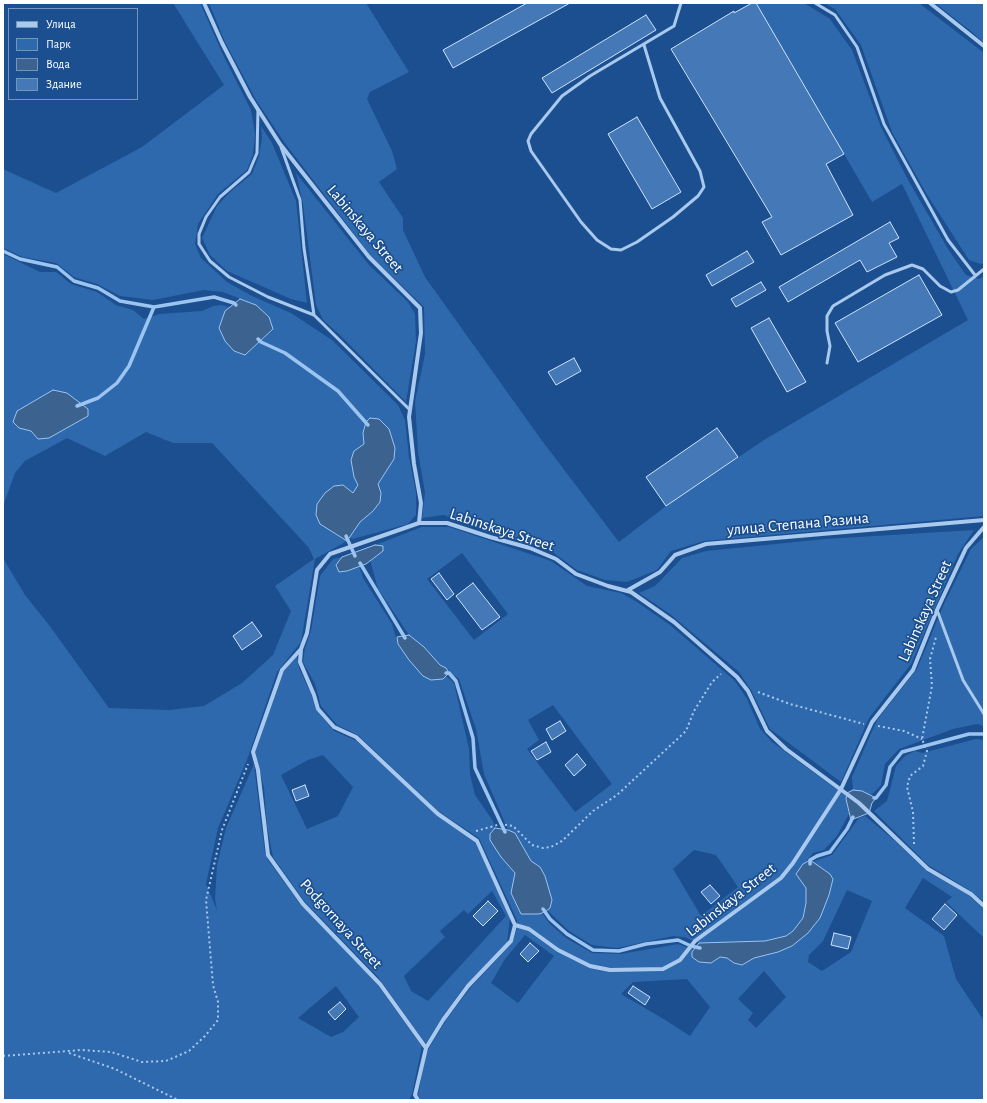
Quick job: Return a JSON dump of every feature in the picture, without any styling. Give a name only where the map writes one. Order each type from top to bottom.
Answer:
[{"type":"street","name":"Labinskaya Street","points":[[204,3],[222,43],[258,110],[280,144],[369,257],[420,308],[421,333],[409,417],[414,464],[422,503],[419,523],[447,523],[530,548],[556,559],[576,574],[608,586],[628,590],[674,622],[727,669],[748,691],[767,731],[786,749],[859,803],[928,869],[971,894],[984,906]]},
{"type":"street","points":[[930,3],[984,46]]},
{"type":"street","name":"улица Степана Разина","points":[[628,590],[660,572],[675,555],[706,544],[984,520]]},
{"type":"street","points":[[418,1100],[415,1095],[426,1048],[443,1020],[468,986],[511,941],[515,925],[477,841],[438,814],[356,737],[334,727],[318,709],[314,695],[300,662],[301,649],[307,633],[317,570],[330,554],[419,523]]},
{"type":"street","name":"Labinskaya Street","points":[[515,925],[529,929],[558,950],[590,966],[610,970],[663,969],[680,960],[695,941],[780,878],[793,863],[841,789],[870,726],[913,670],[937,610],[966,548],[984,527]]},
{"type":"street","points":[[253,752],[282,670],[301,649]]},
{"type":"street","name":"Podgornaya Street","points":[[253,752],[258,770],[268,855],[303,904],[380,984],[426,1048]]},
{"type":"lane","points":[[644,45],[660,98],[700,171],[704,187],[698,196],[672,217],[637,242],[621,250],[611,248],[597,240],[581,222],[531,151],[528,141],[531,134],[562,96],[590,76],[674,26],[681,3]]},
{"type":"lane","points":[[815,3],[835,15],[857,48],[884,124],[948,240],[975,275]]},
{"type":"lane","points":[[258,110],[257,153],[249,172],[220,197],[206,217],[199,234],[199,244],[210,261],[229,277],[268,297],[314,315],[410,410]]},
{"type":"lane","points":[[280,144],[300,200],[304,248],[314,315]]},
{"type":"lane","points":[[827,364],[830,346],[827,331],[827,316],[833,306],[885,275],[912,265],[923,269],[940,286],[951,292],[958,290],[984,269]]},
{"type":"lane","points":[[937,610],[963,680],[984,714]]},
{"type":"lane","points":[[412,1100],[415,1095]]},
{"type":"path","points":[[916,857],[913,843],[913,812],[907,786],[910,776],[923,766],[927,751],[922,739],[932,686],[930,659],[936,635],[932,623]]},
{"type":"path","points":[[472,837],[474,831],[501,824],[514,826],[532,845],[543,848],[551,847],[562,841],[593,811],[617,795],[686,731],[694,711],[712,682],[727,669]]},
{"type":"path","points":[[748,691],[762,693],[790,704],[856,720],[870,726],[885,726],[904,731],[922,739]]},
{"type":"path","points":[[3,1056],[81,1050],[110,1052],[142,1062],[166,1061],[189,1051],[218,1020],[218,1002],[214,985],[206,900],[222,830],[253,752]]},
{"type":"path","points":[[67,1052],[115,1069],[178,1100]]},
{"type":"green space","points":[[173,3],[200,3],[225,59],[251,110],[255,134],[253,155],[247,170],[218,194],[198,224],[195,244],[201,258],[227,282],[252,296],[291,313],[332,340],[398,405],[405,420],[409,457],[416,492],[416,515],[408,524],[353,539],[349,538],[360,522],[373,511],[381,493],[378,484],[387,470],[366,422],[363,433],[364,444],[354,451],[354,477],[358,485],[331,531],[347,541],[315,559],[301,642],[277,672],[247,760],[218,828],[206,884],[217,910],[215,899],[217,865],[226,828],[254,764],[265,852],[268,860],[301,905],[376,983],[422,1046],[412,1094],[409,1100],[3,1100],[3,558],[25,595],[49,625],[109,708],[169,710],[204,706],[242,683],[273,655],[291,611],[275,586],[314,559],[309,548],[212,443],[173,443],[146,432],[105,456],[67,438],[25,461],[15,473],[3,506],[3,254],[40,272],[56,272],[71,284],[97,292],[116,305],[133,310],[144,319],[159,314],[202,311],[213,306],[222,305],[229,307],[225,311],[225,341],[234,350],[245,355],[273,330],[256,305],[223,292],[204,290],[153,300],[120,296],[97,284],[74,277],[56,263],[23,257],[3,248],[3,169],[56,193],[142,147],[224,85]],"holes":[[[67,393],[88,416],[49,438],[38,439],[31,431]],[[336,986],[359,1017],[343,1032],[331,1037],[298,1018]]]},
{"type":"green space","points":[[209,3],[366,3],[409,72],[370,92],[367,99],[392,151],[397,169],[379,182],[403,218],[403,230],[425,277],[540,438],[619,542],[666,506],[764,440],[968,320],[902,184],[872,202],[756,3],[804,3],[830,19],[852,50],[881,127],[907,178],[948,249],[966,275],[979,279],[984,276],[984,516],[704,541],[671,551],[657,570],[627,582],[605,580],[577,570],[550,550],[484,531],[444,515],[422,518],[425,493],[418,452],[415,401],[425,354],[424,307],[371,256],[284,142],[256,100],[225,42]]},
{"type":"green space","points":[[824,3],[919,3],[984,53],[984,263],[981,264],[969,260],[926,193],[892,132],[861,45],[835,9]]},
{"type":"green space","points":[[935,3],[984,3],[984,43],[972,32]]},
{"type":"green space","points":[[261,126],[272,143],[296,201],[307,303],[291,299],[227,271],[210,255],[202,238],[217,206],[230,192],[252,174],[259,156],[262,138]]},
{"type":"green space","points":[[296,173],[369,265],[408,302],[415,314],[416,341],[406,402],[339,334],[323,320],[316,305],[303,204]]},
{"type":"green space","points":[[422,527],[449,527],[551,561],[587,586],[621,593],[637,602],[670,625],[735,681],[747,699],[760,729],[772,742],[846,796],[849,814],[837,836],[824,850],[813,853],[796,874],[806,888],[806,903],[803,918],[793,931],[786,936],[765,941],[699,943],[684,937],[673,936],[617,948],[592,945],[569,931],[547,910],[550,908],[552,900],[545,876],[540,867],[531,861],[515,833],[508,830],[484,774],[476,729],[459,679],[440,665],[424,647],[409,635],[378,589],[370,560],[383,551],[382,546],[375,545]],"holes":[[[462,553],[508,614],[474,640],[427,579]],[[553,705],[612,784],[575,812],[527,749],[539,740],[528,720]],[[694,850],[716,855],[738,887],[701,916],[673,869]]]},
{"type":"green space","points":[[974,530],[958,554],[911,664],[869,718],[841,782],[770,729],[751,690],[739,672],[670,614],[639,593],[655,586],[682,558],[706,551],[825,539]]},
{"type":"green space","points":[[984,537],[984,726],[977,724],[953,729],[899,749],[885,764],[881,785],[871,795],[853,790],[852,777],[877,720],[917,669],[944,604],[971,549]]},
{"type":"green space","points":[[342,557],[336,565],[347,571],[359,566],[363,578],[392,624],[398,644],[443,679],[446,676],[454,683],[469,749],[470,774],[475,795],[493,821],[495,828],[490,834],[501,857],[515,873],[512,893],[521,914],[542,913],[549,923],[566,938],[592,953],[621,954],[678,944],[694,950],[692,952],[711,963],[720,957],[727,958],[734,963],[742,965],[754,958],[778,952],[831,886],[833,879],[830,874],[812,862],[832,855],[859,818],[865,816],[894,840],[928,872],[968,894],[984,910],[984,938],[946,902],[952,897],[923,878],[905,908],[944,936],[956,979],[984,1021],[984,1100],[421,1100],[418,1095],[426,1053],[448,1017],[471,987],[513,942],[517,928],[517,920],[479,838],[438,811],[358,735],[337,725],[321,706],[315,684],[303,662],[305,648],[311,631],[320,576],[333,559]],"holes":[[[847,890],[872,901],[851,952],[822,971],[808,962],[809,955],[823,941]],[[525,935],[554,956],[518,1003],[491,983],[505,959]],[[764,971],[786,997],[756,1028],[748,1020],[753,1013],[738,999]],[[687,979],[710,1007],[690,1036],[621,994],[633,982]]]},
{"type":"green space","points":[[297,655],[299,668],[312,696],[316,710],[334,731],[357,741],[440,818],[475,842],[510,917],[507,943],[464,987],[441,1019],[426,1044],[378,977],[305,902],[273,857],[267,827],[264,788],[255,752],[284,671]],"holes":[[[323,755],[353,787],[338,816],[307,829],[281,775],[308,760]],[[492,891],[506,916],[428,1001],[411,991],[404,976],[445,937],[440,931],[464,910],[468,914]]]},
{"type":"green space","points":[[976,739],[984,740],[984,902],[971,891],[928,865],[874,811],[887,801],[896,766],[905,756],[915,751],[922,753]]},
{"type":"water","points":[[240,299],[256,305],[269,317],[273,329],[245,355],[234,351],[225,341],[219,328],[225,311]]},
{"type":"water","points":[[53,390],[67,393],[88,409],[88,416],[49,438],[38,439],[31,431],[19,428],[13,422],[17,411]]},
{"type":"water","points":[[370,418],[379,419],[389,429],[395,448],[394,459],[378,484],[381,493],[380,502],[373,511],[360,522],[347,541],[320,524],[316,515],[317,504],[325,493],[334,486],[343,485],[353,493],[358,485],[354,477],[351,460],[354,451],[364,444],[363,433],[366,422]]},
{"type":"water","points":[[375,545],[383,546],[383,551],[366,564],[347,571],[339,572],[336,565],[342,557]]},
{"type":"water","points":[[409,635],[424,647],[440,665],[446,668],[449,673],[443,679],[431,680],[423,676],[409,660],[398,644],[397,637]]},
{"type":"water","points":[[853,790],[862,791],[876,798],[872,803],[869,813],[851,820],[846,799],[847,793]]},
{"type":"water","points":[[495,828],[508,830],[515,833],[531,861],[540,867],[545,876],[552,900],[550,908],[545,912],[539,914],[521,914],[511,893],[515,873],[501,857],[490,840],[490,834]]},
{"type":"water","points":[[810,860],[830,874],[833,879],[829,895],[820,918],[808,933],[792,946],[778,952],[754,958],[742,965],[734,963],[727,958],[720,957],[711,963],[699,962],[692,957],[692,952],[699,943],[765,941],[786,936],[793,931],[803,918],[806,903],[806,888],[796,874],[803,864]]},
{"type":"building","points":[[527,3],[570,3],[453,68],[443,50]]},
{"type":"building","points":[[752,3],[756,3],[844,154],[826,164],[853,215],[781,255],[762,222],[772,217],[671,49],[734,11],[734,13]]},
{"type":"building","points":[[646,15],[656,30],[552,93],[542,78]]},
{"type":"building","points":[[637,117],[681,192],[652,209],[608,134]]},
{"type":"building","points":[[890,222],[899,238],[889,243],[897,257],[867,272],[860,260],[788,302],[779,287]]},
{"type":"building","points":[[747,251],[754,262],[712,286],[706,275]]},
{"type":"building","points":[[919,275],[942,315],[858,362],[835,323]]},
{"type":"building","points":[[761,282],[766,290],[736,307],[731,299]]},
{"type":"building","points":[[769,318],[806,382],[787,392],[751,328]]},
{"type":"building","points":[[574,358],[581,371],[556,385],[548,372]]},
{"type":"building","points":[[717,428],[738,457],[666,506],[646,477]]},
{"type":"building","points":[[439,573],[454,594],[447,600],[431,579]]},
{"type":"building","points":[[473,583],[500,617],[482,630],[456,596]]},
{"type":"building","points":[[252,622],[262,636],[242,650],[233,636]]},
{"type":"building","points":[[560,721],[566,731],[552,740],[546,729]]},
{"type":"building","points":[[546,742],[551,752],[537,760],[531,751]]},
{"type":"building","points":[[577,754],[586,765],[574,776],[565,765]]},
{"type":"building","points":[[305,785],[309,796],[296,801],[292,790]]},
{"type":"building","points":[[710,885],[720,896],[711,904],[701,892]]},
{"type":"building","points":[[488,901],[498,911],[483,926],[473,916]]},
{"type":"building","points":[[945,904],[957,915],[944,930],[932,919]]},
{"type":"building","points":[[834,933],[851,937],[848,949],[831,945]]},
{"type":"building","points":[[530,943],[539,951],[528,962],[520,954]]},
{"type":"building","points":[[633,986],[650,997],[645,1005],[628,993]]},
{"type":"building","points":[[340,1002],[346,1009],[335,1020],[328,1012]]},
{"type":"waterway","points":[[3,251],[20,259],[57,267],[74,281],[98,288],[120,301],[154,307],[214,297],[236,305]]},
{"type":"waterway","points":[[77,406],[98,398],[117,383],[129,366],[154,307]]},
{"type":"waterway","points":[[258,339],[261,342],[285,353],[338,391],[368,425]]},
{"type":"waterway","points":[[346,536],[355,556]]},
{"type":"waterway","points":[[360,563],[405,638]]},
{"type":"waterway","points":[[446,673],[449,673],[456,681],[473,738],[475,768],[505,832]]},
{"type":"waterway","points":[[874,798],[876,798],[886,785],[890,767],[902,752],[969,734],[984,734]]},
{"type":"waterway","points":[[810,864],[810,860],[830,852],[847,829],[853,817]]},
{"type":"waterway","points":[[543,909],[550,919],[567,934],[593,950],[619,951],[646,944],[678,940],[700,948]]}]
